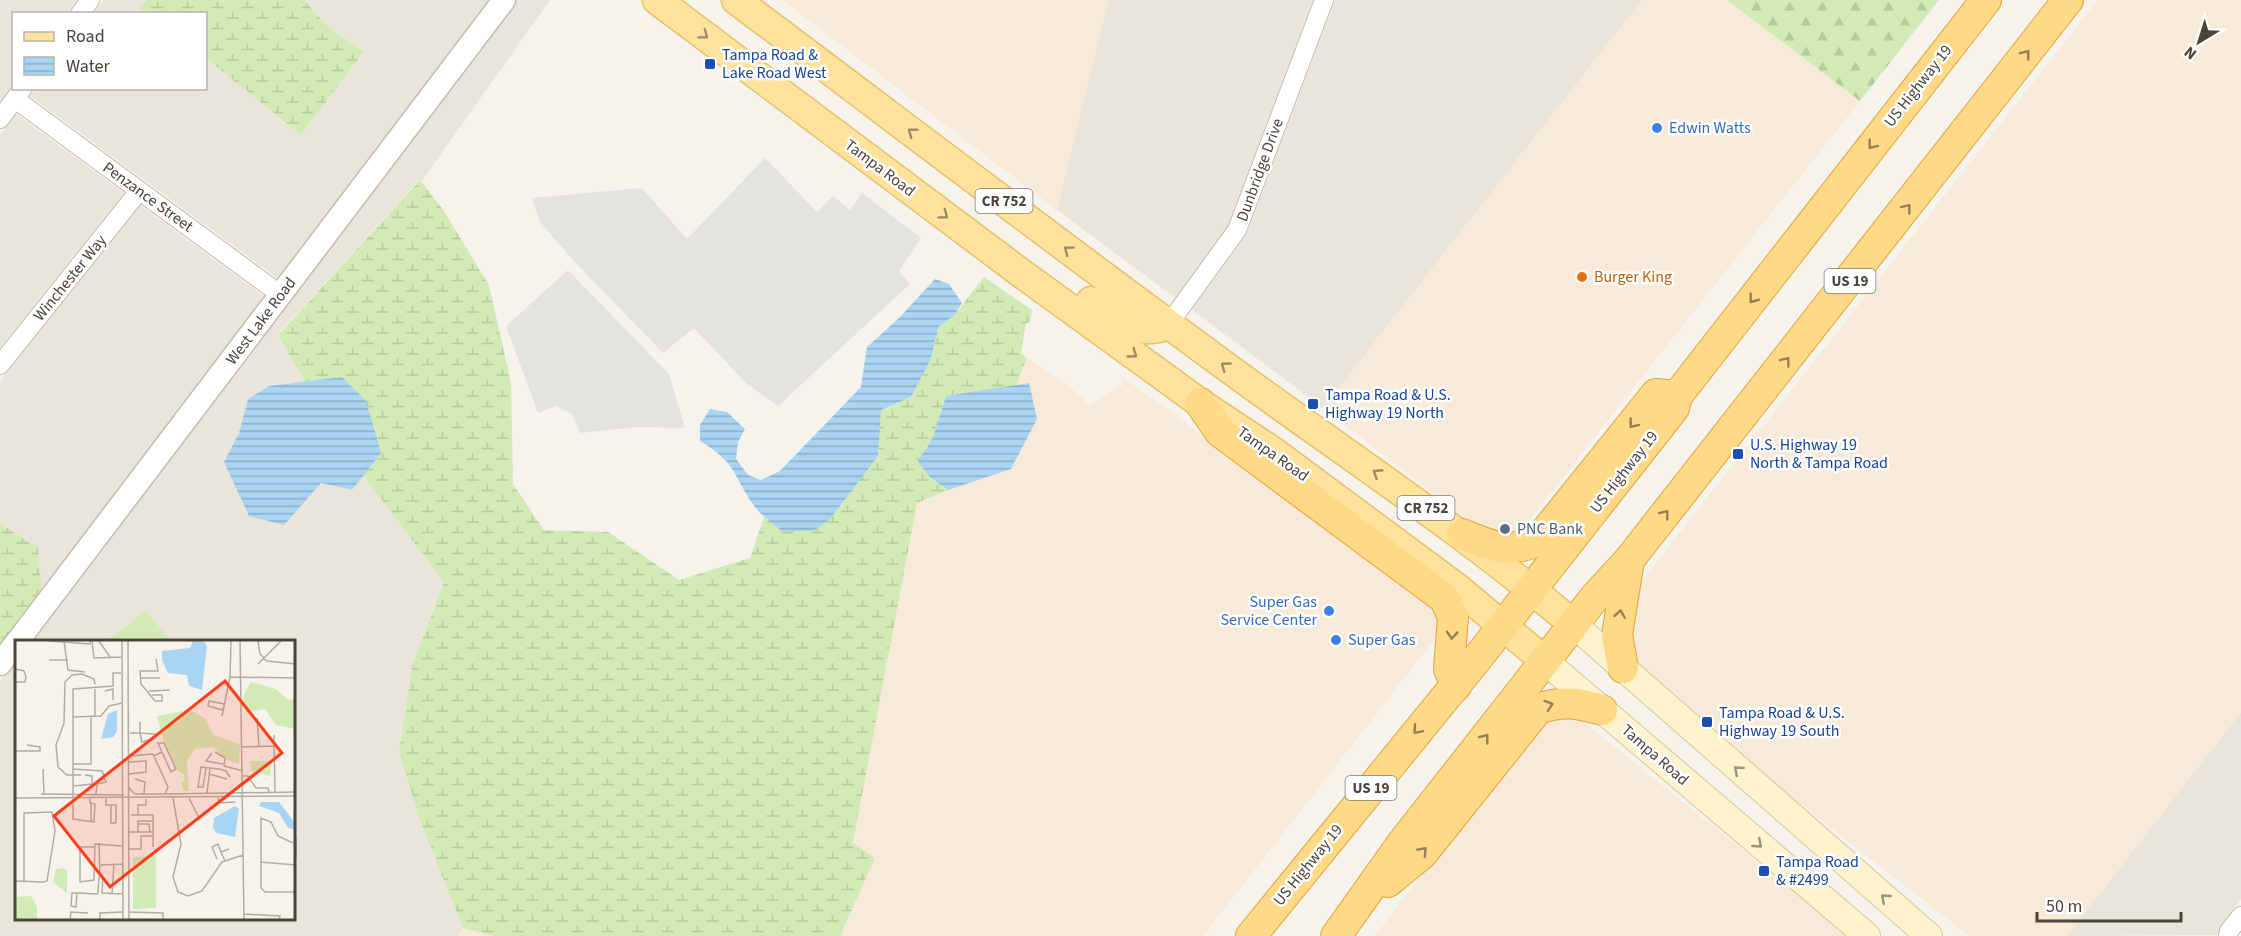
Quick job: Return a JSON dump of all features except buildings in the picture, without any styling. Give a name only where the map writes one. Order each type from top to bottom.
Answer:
[{"type":"highway","name":"US Highway 19","points":[[1251,936],[1504,625],[1674,408],[1677,396],[1986,0]]},
{"type":"highway","name":"US 19","points":[[1336,936],[1362,903],[1403,842],[1573,624],[1629,560],[2067,1]]},
{"type":"highway","points":[[1462,534],[1494,547],[1519,549],[1538,541],[1656,394],[1677,396]]},
{"type":"highway","points":[[1200,403],[1220,432],[1444,599],[1453,617],[1449,669],[1455,686]]},
{"type":"highway","points":[[1623,668],[1617,635],[1629,560]]},
{"type":"highway","points":[[1362,903],[1422,854],[1539,709],[1557,702],[1577,702],[1602,710]]},
{"type":"main road","name":"Tampa Road","points":[[657,0],[979,242],[1200,403],[1274,452],[1504,625],[1867,936]]},
{"type":"main road","name":"CR 752","points":[[736,0],[1168,325],[1322,437],[1393,483],[1462,534],[1573,624],[1929,936]]},
{"type":"main road","points":[[979,242],[1048,269],[1119,321],[1152,331],[1168,325]]},
{"type":"street","name":"West Lake Road","points":[[19,640],[504,0]]},
{"type":"street","name":"Dunbridge Drive","points":[[1168,325],[1237,230],[1324,0]]},
{"type":"street","name":"Penzance Street","points":[[19,94],[139,190],[281,295]]},
{"type":"street","points":[[0,119],[19,94]]},
{"type":"street","name":"Winchester Way","points":[[0,365],[139,190]]},
{"type":"street","name":"West Lake Road","points":[[0,664],[15,645]]},
{"type":"street","points":[[2228,936],[2229,931],[2241,916]]},
{"type":"shaded area","points":[[0,0],[78,0],[68,12],[12,12],[12,86],[0,102]]},
{"type":"shaded area","points":[[103,0],[147,0],[141,8],[146,12],[94,12]]},
{"type":"shaded area","points":[[304,0],[491,0],[280,280],[30,96],[34,90],[207,90],[207,59],[301,135],[364,53],[326,25]]},
{"type":"shaded area","points":[[516,0],[550,0],[421,182],[419,180],[278,334],[305,382],[269,386],[248,399],[239,433],[224,462],[352,490],[363,475],[444,582],[413,663],[446,880],[463,928],[458,936],[0,936],[0,681],[15,660],[15,921],[296,921],[296,640],[32,640]]},
{"type":"shaded area","points":[[782,0],[1108,0],[1057,210]]},
{"type":"shaded area","points":[[1108,0],[1313,0],[1228,226],[1176,298],[1057,210]]},
{"type":"shaded area","points":[[1335,0],[1642,0],[1323,408],[1192,310],[1247,233]]},
{"type":"shaded area","points":[[1642,0],[1727,0],[1860,101],[1515,538],[1479,529],[1323,408]]},
{"type":"shaded area","points":[[2098,0],[2241,0],[2241,712],[2067,936],[1969,936],[1733,751],[1632,661],[1628,633],[1634,591]]},
{"type":"shaded area","points":[[16,114],[124,193],[0,349],[0,135]]},
{"type":"shaded area","points":[[765,158],[817,212],[833,196],[850,210],[862,193],[921,238],[899,271],[910,284],[778,406],[747,384],[694,328],[663,353],[570,257],[540,222],[532,198],[642,188],[687,239]]},
{"type":"shaded area","points":[[140,205],[266,298],[42,592],[38,548],[0,523],[0,381]]},
{"type":"shaded area","points":[[568,270],[669,374],[685,428],[637,427],[580,433],[572,414],[556,406],[538,413],[506,326]]},
{"type":"shaded area","points":[[1027,358],[1065,382],[1089,405],[1123,385],[1121,376],[1430,601],[1441,631],[1203,936],[840,936],[875,858],[853,843],[917,503],[973,480],[1012,469],[1028,383],[1016,386]]},
{"type":"shaded area","points":[[2241,712],[2241,899],[2221,925],[2218,935],[2067,936]]},
{"type":"shaded area","points":[[1572,713],[1849,936],[1375,936],[1537,724]]},
{"type":"shaded area","points":[[463,928],[495,936],[458,936]]},
{"type":"green space","points":[[147,0],[304,0],[326,25],[364,52],[301,135],[207,59],[207,12],[146,12],[140,8]]},
{"type":"green space","points":[[1727,0],[1939,0],[1860,101]]},
{"type":"green space","points":[[420,180],[444,211],[489,285],[511,383],[513,484],[544,530],[608,532],[679,580],[750,558],[764,517],[783,532],[879,428],[881,410],[911,397],[930,361],[939,326],[954,316],[984,277],[1032,310],[1030,322],[1026,323],[1021,353],[1027,358],[1016,386],[946,396],[933,437],[925,449],[931,478],[948,490],[917,503],[853,843],[875,858],[840,936],[495,936],[463,928],[420,820],[399,752],[413,663],[444,582],[363,475],[381,453],[342,377],[305,382],[278,335]]},
{"type":"green space","points":[[0,523],[38,548],[42,592],[0,648]]},
{"type":"green space","points":[[146,610],[169,640],[108,640]]},
{"type":"water","points":[[935,279],[949,284],[962,303],[954,316],[939,326],[930,361],[911,397],[881,410],[878,456],[830,519],[815,530],[783,532],[755,507],[727,462],[700,441],[700,425],[710,409],[727,412],[745,429],[738,442],[736,459],[748,475],[761,480],[780,471],[861,387],[867,347],[899,318]]},
{"type":"water","points":[[342,377],[366,401],[381,453],[352,490],[321,483],[284,525],[249,516],[224,462],[239,433],[248,399],[269,386]]},
{"type":"water","points":[[1029,383],[1037,419],[1011,469],[948,490],[931,478],[918,462],[933,437],[946,396]]},
{"type":"place","name":"Tampa Road & Lake Road West","points":[[710,64]]},
{"type":"place","name":"Edwin Watts","points":[[1657,128]]},
{"type":"place","name":"Burger King","points":[[1582,277]]},
{"type":"place","name":"Tampa Road & U.S. Highway 19 North","points":[[1313,404]]},
{"type":"place","name":"U.S. Highway 19 North & Tampa Road","points":[[1738,454]]},
{"type":"place","name":"PNC Bank","points":[[1505,529]]},
{"type":"place","name":"Super Gas Service Center","points":[[1329,611]]},
{"type":"place","name":"Super Gas","points":[[1336,640]]},
{"type":"place","name":"Tampa Road & U.S. Highway 19 South","points":[[1707,722]]},
{"type":"place","name":"Tampa Road & #2499","points":[[1764,871]]}]
